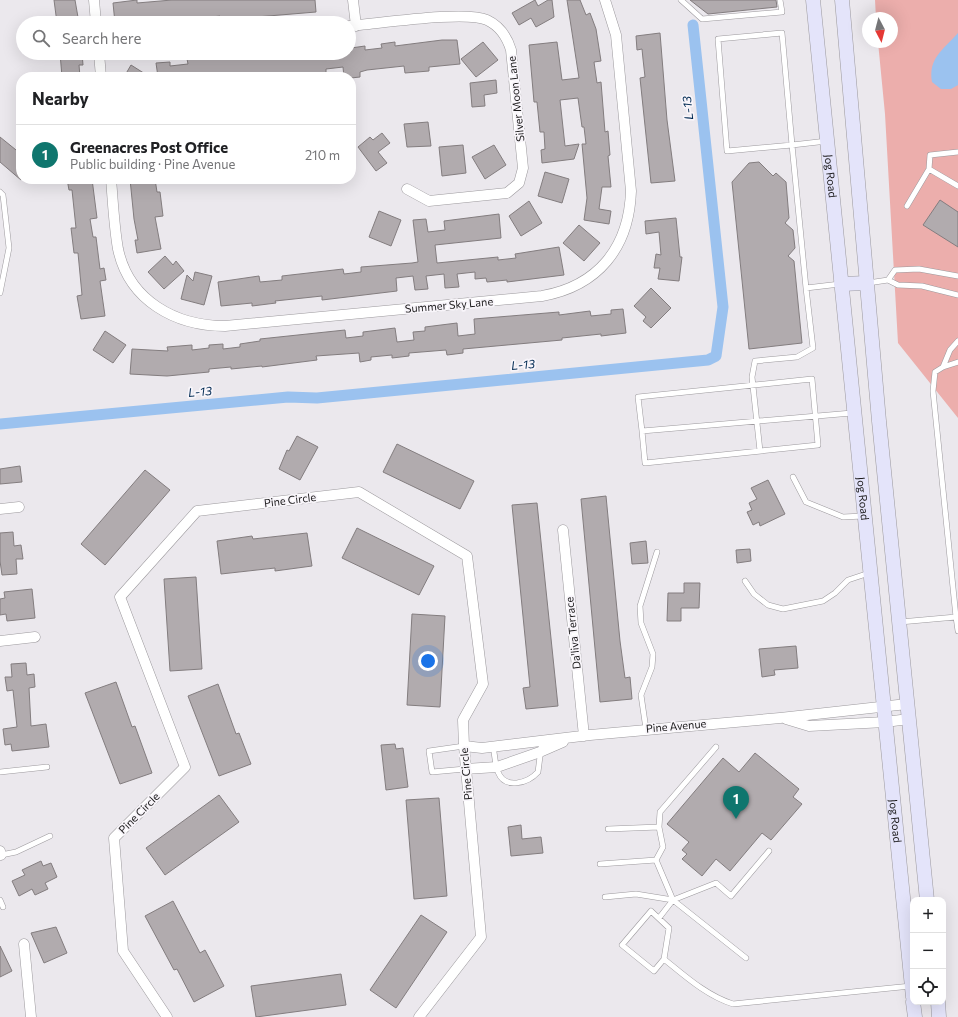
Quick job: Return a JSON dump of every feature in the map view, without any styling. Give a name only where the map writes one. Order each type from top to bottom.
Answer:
[{"type":"main road","name":"Jog Road","points":[[813,0],[910,971]]},
{"type":"main road","points":[[842,0],[899,622],[927,897]]},
{"type":"main road","points":[[841,284],[867,283]]},
{"type":"main road","points":[[914,1005],[915,1017]]},
{"type":"main road","points":[[938,1005],[939,1017]]},
{"type":"street","points":[[94,0],[95,16]]},
{"type":"street","points":[[352,16],[353,0]]},
{"type":"street","name":"Summer Sky Lane","points":[[112,184],[118,249],[126,272],[140,292],[151,303],[164,312],[190,323],[206,326],[225,326],[558,294],[586,280],[610,258],[622,238],[630,207],[631,191],[616,35],[605,0]]},
{"type":"street","name":"Silver Moon Lane","points":[[356,26],[471,16],[494,24],[505,35],[512,50],[523,168],[519,183],[507,193],[429,201],[407,189]]},
{"type":"street","points":[[100,60],[101,72]]},
{"type":"street","name":"Pine Circle","points":[[167,1017],[123,951],[114,838],[185,767],[120,597],[197,511],[360,492],[468,556],[483,684],[463,720],[465,769],[481,937],[419,1017]]},
{"type":"street","points":[[0,509],[19,507]]},
{"type":"street","name":"Da'liva Terrace","points":[[563,530],[584,736]]},
{"type":"street","points":[[0,641],[35,637]]},
{"type":"street","name":"Pine Avenue","points":[[464,746],[482,748],[493,747],[646,729],[780,718],[908,704]]},
{"type":"street","name":"Pine Avenue","points":[[780,718],[809,726],[885,722],[909,719]]},
{"type":"street","name":"Pine Avenue","points":[[465,769],[497,767],[540,752],[572,737]]},
{"type":"street","points":[[24,944],[30,1017]]},
{"type":"lane","points":[[681,0],[702,19],[782,12],[780,0]]},
{"type":"lane","points":[[760,452],[752,377],[755,361],[798,358],[813,348],[806,288],[792,145],[782,33],[718,39],[728,151],[792,145],[827,141]]},
{"type":"lane","points":[[907,206],[929,169],[930,155],[958,152]]},
{"type":"lane","points":[[929,169],[958,186]]},
{"type":"lane","points":[[0,192],[3,195],[9,248],[0,293]]},
{"type":"lane","points":[[888,280],[895,270],[919,269],[958,276]]},
{"type":"lane","points":[[867,283],[888,280],[898,285],[922,286],[958,295]]},
{"type":"lane","points":[[806,288],[841,284]]},
{"type":"lane","points":[[943,367],[950,350],[958,341]]},
{"type":"lane","points":[[958,362],[943,367],[935,372],[933,391],[958,631]]},
{"type":"lane","points":[[812,379],[816,416],[818,446],[645,463],[638,397],[812,379]]},
{"type":"lane","points":[[642,431],[854,412]]},
{"type":"lane","points":[[793,477],[806,502],[843,517],[864,516]]},
{"type":"lane","points":[[646,729],[641,695],[652,667],[653,654],[641,623],[640,606],[657,552]]},
{"type":"lane","points":[[746,581],[754,594],[768,605],[783,609],[822,601],[835,593],[848,580],[870,572]]},
{"type":"lane","points":[[899,622],[956,617]]},
{"type":"lane","points":[[493,747],[498,773],[506,781],[515,783],[526,781],[538,772],[542,741]]},
{"type":"lane","points":[[464,746],[429,751],[432,772],[465,769]]},
{"type":"lane","points":[[716,747],[660,812],[659,827],[662,847],[656,860],[673,900],[746,958]]},
{"type":"lane","points":[[0,772],[47,767]]},
{"type":"lane","points":[[608,829],[659,827]]},
{"type":"lane","points":[[1,853],[16,852],[50,836]]},
{"type":"lane","points":[[658,918],[673,900],[716,883],[732,896],[769,851]]},
{"type":"lane","points":[[600,864],[656,860]]},
{"type":"lane","points":[[605,897],[636,894],[673,900]]},
{"type":"lane","points":[[0,900],[3,907]]},
{"type":"lane","points":[[651,911],[670,928],[664,959],[654,970],[622,945],[651,911]]},
{"type":"lane","points":[[664,959],[708,993],[723,1001],[733,1004],[910,991]]},
{"type":"shaded area","points":[[875,0],[958,0],[958,418],[898,343],[885,114],[879,48],[898,48],[898,12],[876,12]]},
{"type":"water","points":[[958,33],[958,85],[951,89],[941,89],[932,82],[932,67],[938,55]]},
{"type":"building","points":[[54,0],[75,0],[78,16],[56,16]]},
{"type":"building","points":[[137,0],[137,3],[172,0],[315,0],[316,12],[268,16],[114,16],[113,3]]},
{"type":"building","points":[[535,0],[538,6],[548,0],[552,0],[554,17],[536,27],[531,18],[519,25],[512,13]]},
{"type":"building","points":[[567,0],[580,0],[586,15],[590,13],[596,29],[601,61],[594,62],[597,83],[601,82],[605,132],[608,131],[610,155],[608,156],[611,187],[602,187],[599,209],[611,211],[609,224],[584,220],[587,198],[582,144],[586,144],[578,98],[560,100],[565,146],[579,144],[574,159],[542,163],[541,150],[545,149],[544,132],[540,132],[537,102],[534,102],[529,45],[557,42],[562,80],[579,78]]},
{"type":"building","points":[[690,0],[776,0],[777,7],[708,14]]},
{"type":"building","points":[[660,33],[667,120],[675,181],[651,183],[640,78],[645,77],[642,49],[637,50],[636,36]]},
{"type":"building","points":[[442,40],[457,40],[460,64],[429,67],[429,71],[405,73],[404,66],[367,70],[360,72],[360,77],[356,77],[356,72],[344,72],[343,67],[326,69],[326,72],[157,72],[156,63],[170,62],[170,66],[188,64],[187,60],[356,60],[356,47],[365,46],[365,50],[382,48],[381,44],[395,42],[395,46]]},
{"type":"building","points":[[483,42],[498,60],[476,77],[461,59]]},
{"type":"building","points":[[61,60],[83,60],[83,65],[79,65],[80,72],[62,72]]},
{"type":"building","points":[[131,65],[142,72],[127,72]]},
{"type":"building","points":[[496,80],[497,93],[484,95],[485,106],[472,107],[470,83]]},
{"type":"building","points":[[428,122],[431,146],[407,147],[404,124]]},
{"type":"building","points":[[382,133],[390,143],[378,152],[387,163],[376,171],[358,147],[370,137],[373,140]]},
{"type":"building","points":[[0,137],[16,150],[16,176],[0,162]]},
{"type":"building","points":[[463,145],[466,173],[442,176],[439,147]]},
{"type":"building","points":[[494,145],[506,165],[485,179],[472,157]]},
{"type":"building","points":[[759,162],[773,176],[776,173],[786,182],[789,218],[785,223],[793,230],[795,248],[788,256],[794,261],[802,343],[749,349],[732,182],[749,163]]},
{"type":"building","points":[[545,172],[569,179],[562,203],[538,196]]},
{"type":"building","points":[[68,184],[93,184],[97,218],[90,219],[93,237],[96,237],[100,269],[104,268],[106,280],[100,281],[105,316],[81,319],[77,296],[82,295],[78,253],[74,253],[71,228],[76,228],[72,190],[69,190]]},
{"type":"building","points":[[130,184],[156,184],[157,192],[160,192],[163,216],[155,217],[161,249],[137,253],[135,240],[138,240]]},
{"type":"building","points":[[940,200],[958,212],[958,247],[923,225]]},
{"type":"building","points":[[529,201],[542,223],[521,236],[509,216]]},
{"type":"building","points":[[379,211],[401,220],[391,246],[369,237]]},
{"type":"building","points":[[499,214],[501,238],[435,245],[437,263],[498,257],[498,260],[516,258],[515,254],[559,247],[564,275],[507,282],[507,280],[487,282],[486,278],[475,279],[475,272],[457,274],[459,287],[445,288],[444,274],[426,276],[428,289],[415,290],[413,276],[396,278],[397,291],[322,300],[322,296],[275,301],[276,303],[252,306],[252,303],[221,306],[218,282],[259,276],[260,282],[282,280],[282,276],[343,269],[344,274],[361,272],[361,267],[418,262],[413,220],[426,219],[428,232],[445,230],[444,221]]},
{"type":"building","points":[[676,218],[680,257],[682,257],[679,281],[658,279],[660,268],[654,268],[656,254],[661,255],[659,232],[646,234],[645,221]]},
{"type":"building","points":[[579,225],[600,243],[584,261],[563,243]]},
{"type":"building","points":[[165,256],[173,265],[176,261],[184,271],[164,289],[148,272]]},
{"type":"building","points":[[195,272],[212,276],[204,305],[181,299],[187,275],[193,281]]},
{"type":"building","points":[[651,288],[671,308],[651,328],[643,321],[646,317],[634,306]]},
{"type":"building","points":[[623,309],[626,333],[601,336],[601,334],[562,338],[562,340],[463,349],[463,353],[447,355],[446,350],[409,353],[409,356],[392,358],[392,355],[371,357],[371,360],[360,362],[359,353],[316,356],[317,360],[262,367],[209,369],[209,372],[167,376],[130,374],[132,349],[168,351],[167,347],[192,345],[192,350],[209,348],[209,345],[223,344],[223,349],[240,347],[240,344],[260,341],[260,339],[345,330],[346,338],[363,336],[363,332],[395,328],[397,342],[414,340],[413,332],[425,331],[425,327],[457,323],[458,336],[475,334],[474,319],[559,312],[559,315],[590,311],[591,316],[611,314],[611,310]]},
{"type":"building","points":[[105,331],[126,345],[113,363],[93,350]]},
{"type":"building","points":[[297,436],[318,447],[300,480],[279,469],[287,450],[289,451]]},
{"type":"building","points":[[397,444],[474,481],[460,509],[383,472]]},
{"type":"building","points":[[20,466],[22,482],[0,484],[0,469]]},
{"type":"building","points":[[145,470],[170,490],[105,565],[81,544]]},
{"type":"building","points":[[768,480],[785,514],[760,526],[759,522],[753,525],[747,512],[752,510],[749,503],[757,499],[751,488]]},
{"type":"building","points":[[606,496],[620,641],[625,678],[630,677],[632,699],[600,702],[581,499]]},
{"type":"building","points":[[537,503],[558,706],[526,709],[523,688],[530,687],[512,505]]},
{"type":"building","points":[[357,528],[434,566],[419,595],[342,558]]},
{"type":"building","points":[[13,532],[14,546],[21,545],[23,559],[16,559],[17,574],[2,575],[0,561],[0,533]]},
{"type":"building","points":[[307,533],[312,566],[275,571],[275,568],[221,574],[217,541],[252,536],[253,539]]},
{"type":"building","points":[[646,541],[648,563],[632,564],[630,543]]},
{"type":"building","points":[[750,549],[751,561],[737,563],[736,550]]},
{"type":"building","points":[[196,577],[202,669],[170,671],[164,579]]},
{"type":"building","points":[[684,583],[700,583],[699,608],[681,608],[681,621],[667,621],[668,593],[684,593]]},
{"type":"building","points":[[32,589],[35,618],[7,621],[6,614],[0,615],[0,599],[5,598],[4,592]]},
{"type":"building","points":[[412,614],[445,616],[440,707],[407,705]]},
{"type":"building","points":[[796,646],[798,668],[774,670],[775,675],[762,677],[759,649]]},
{"type":"building","points":[[26,663],[27,675],[34,674],[35,687],[29,688],[31,726],[46,724],[49,747],[12,751],[11,744],[5,745],[3,729],[17,727],[13,690],[7,691],[5,677],[12,677],[11,664]]},
{"type":"building","points":[[116,682],[132,727],[135,726],[152,773],[120,784],[85,693]]},
{"type":"building","points":[[218,684],[236,734],[239,733],[251,764],[219,776],[188,696]]},
{"type":"building","points":[[395,744],[396,749],[403,748],[408,787],[386,790],[381,745]]},
{"type":"building","points":[[755,753],[799,789],[793,797],[802,804],[771,840],[762,833],[730,871],[716,859],[702,876],[682,859],[687,854],[682,850],[689,842],[667,824],[723,758],[739,772]]},
{"type":"building","points":[[219,795],[239,822],[165,875],[146,848]]},
{"type":"building","points":[[439,798],[447,896],[414,899],[406,800]]},
{"type":"building","points":[[521,825],[522,839],[541,837],[543,853],[511,856],[508,827]]},
{"type":"building","points":[[41,861],[43,866],[51,863],[57,877],[45,883],[48,889],[35,895],[32,889],[19,896],[12,881],[25,875],[22,870]]},
{"type":"building","points":[[173,901],[200,953],[205,950],[224,986],[194,1002],[177,969],[174,970],[145,916]]},
{"type":"building","points":[[421,915],[447,932],[396,1008],[370,990]]},
{"type":"building","points":[[56,927],[67,953],[44,963],[31,933]]},
{"type":"building","points":[[0,946],[12,971],[0,977]]},
{"type":"building","points":[[341,974],[346,1005],[256,1017],[251,986]]},
{"type":"waterway","name":"L-13","points":[[0,424],[288,397],[317,398],[708,360],[716,356],[723,307],[693,25]]},
{"type":"place","name":"Greenacres Post Office","points":[[736,819]]}]
